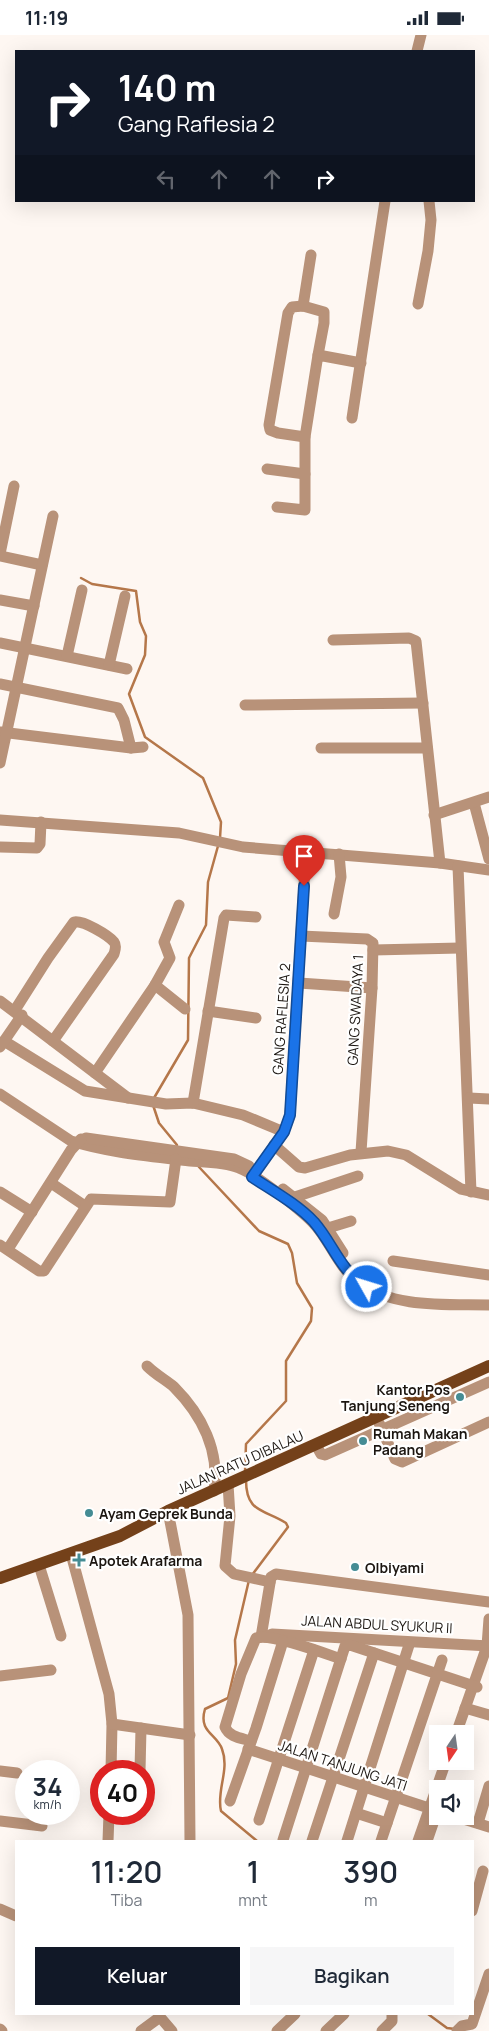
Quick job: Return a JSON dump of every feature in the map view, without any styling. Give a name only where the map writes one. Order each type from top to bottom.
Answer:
[{"type":"main road","name":"JALAN RATU DIBALAU","points":[[0,1578],[120,1536],[168,1511],[254,1472],[316,1445],[379,1423],[489,1366]]},
{"type":"street","points":[[417,50],[421,35]]},
{"type":"street","points":[[352,418],[362,363],[385,202]]},
{"type":"street","points":[[418,304],[428,251],[431,220],[429,202]]},
{"type":"street","points":[[303,307],[311,255]]},
{"type":"street","points":[[277,507],[305,510],[305,437],[324,312],[303,307],[292,307],[288,313],[269,425],[270,430],[278,433],[305,437]]},
{"type":"street","points":[[318,355],[362,363]]},
{"type":"street","points":[[267,469],[306,474]]},
{"type":"street","points":[[14,486],[0,555],[42,565]]},
{"type":"street","points":[[0,763],[3,733],[17,688],[53,516]]},
{"type":"street","points":[[68,656],[82,590]]},
{"type":"street","points":[[109,665],[125,596]]},
{"type":"street","points":[[0,599],[34,607]]},
{"type":"street","points":[[334,640],[416,640],[440,863]]},
{"type":"street","points":[[0,643],[127,669]]},
{"type":"street","points":[[0,684],[118,708],[124,720],[131,748]]},
{"type":"street","points":[[245,705],[423,703]]},
{"type":"street","points":[[3,733],[131,748],[143,747]]},
{"type":"street","points":[[321,748],[427,749]]},
{"type":"street","points":[[434,815],[489,797]]},
{"type":"street","points":[[474,803],[489,859]]},
{"type":"street","points":[[0,820],[179,833],[232,845],[440,863],[489,870]]},
{"type":"street","points":[[0,847],[37,848],[40,844],[41,822]]},
{"type":"street","name":"GANG RAFLESIA 2","points":[[254,1173],[284,1132],[290,1115],[306,852]]},
{"type":"street","points":[[334,914],[341,877],[339,854]]},
{"type":"street","points":[[458,866],[460,948],[469,1099],[471,1192]]},
{"type":"street","points":[[95,1073],[155,985],[170,958],[164,942],[178,905]]},
{"type":"street","points":[[193,1103],[224,919],[226,915],[256,917]]},
{"type":"street","points":[[53,1041],[114,954],[116,947],[113,941],[83,922],[74,923],[48,957],[2,1044],[81,1090],[146,1102],[166,1104],[193,1103],[243,1115],[284,1132]]},
{"type":"street","name":"GANG SWADAYA 1","points":[[301,936],[370,940],[373,950],[360,1152]]},
{"type":"street","points":[[373,950],[460,948]]},
{"type":"street","points":[[299,983],[372,988]]},
{"type":"street","points":[[155,985],[185,1009]]},
{"type":"street","points":[[0,1001],[132,1100]]},
{"type":"street","points":[[208,1011],[256,1018]]},
{"type":"street","points":[[0,1094],[74,1140],[113,1152],[234,1159],[314,1222],[342,1266],[357,1281],[367,1287],[408,1301],[489,1305]]},
{"type":"street","points":[[469,1099],[489,1099]]},
{"type":"street","points":[[74,1140],[51,1183],[32,1212],[4,1247],[39,1271],[44,1271],[85,1206],[94,1198],[169,1203],[172,1198],[182,1156]]},
{"type":"street","points":[[274,1145],[302,1168],[360,1152],[388,1151],[406,1155],[454,1186],[471,1192],[489,1195]]},
{"type":"street","points":[[182,1156],[254,1173],[295,1197],[312,1210],[328,1228],[354,1269],[372,1282],[393,1291],[424,1297],[489,1297]]},
{"type":"street","points":[[295,1197],[358,1176]]},
{"type":"street","points":[[51,1183],[85,1206]]},
{"type":"street","points":[[0,1192],[32,1212]]},
{"type":"street","points":[[328,1228],[351,1221]]},
{"type":"street","points":[[393,1261],[489,1275]]},
{"type":"street","points":[[147,1366],[159,1378],[173,1386],[203,1423],[207,1432],[216,1474],[214,1491]]},
{"type":"street","points":[[489,1382],[379,1423],[395,1459],[402,1462],[489,1422]]},
{"type":"street","points":[[228,1484],[230,1516],[224,1567],[228,1572],[270,1582]]},
{"type":"street","points":[[168,1511],[188,1615],[190,1840]]},
{"type":"street","points":[[71,1554],[106,1685],[112,1724],[110,1760]]},
{"type":"street","points":[[40,1565],[61,1636]]},
{"type":"street","points":[[341,1659],[314,1649],[263,1637],[271,1577],[276,1574],[489,1602]]},
{"type":"street","points":[[464,1725],[488,1649],[489,1619]]},
{"type":"street","name":"JALAN ABDUL SYUKUR II","points":[[263,1637],[272,1634],[364,1637],[488,1649]]},
{"type":"street","name":"JALAN TANJUNG JATI","points":[[263,1637],[256,1638],[251,1650],[225,1727],[228,1733],[278,1759],[429,1808]]},
{"type":"street","points":[[357,1647],[364,1637]]},
{"type":"street","points":[[230,1801],[284,1641]]},
{"type":"street","points":[[347,1840],[409,1645]]},
{"type":"street","points":[[283,1839],[308,1768],[345,1646],[357,1647],[475,1686]]},
{"type":"street","points":[[259,1820],[314,1649]]},
{"type":"street","points":[[312,1840],[374,1653]]},
{"type":"street","points":[[381,1840],[442,1660]]},
{"type":"street","points":[[0,1676],[51,1670]]},
{"type":"street","points":[[468,1709],[489,1715]]},
{"type":"street","points":[[460,1725],[468,1709]]},
{"type":"street","points":[[112,1724],[179,1735],[190,1735]]},
{"type":"street","points":[[140,1760],[141,1728]]},
{"type":"street","points":[[0,1771],[15,1773]]},
{"type":"street","points":[[483,1825],[489,1786]]},
{"type":"street","points":[[356,1813],[387,1823]]},
{"type":"street","points":[[0,1821],[42,1826]]},
{"type":"street","points":[[419,1840],[429,1821]]},
{"type":"street","points":[[108,1840],[109,1825]]},
{"type":"street","points":[[427,1840],[431,1825]]},
{"type":"street","points":[[474,1902],[481,1870]]},
{"type":"street","points":[[0,1909],[15,1916]]},
{"type":"street","points":[[460,2029],[472,2024],[486,1993],[489,1974]]},
{"type":"street","points":[[276,2031],[294,2015]]},
{"type":"street","points":[[326,2031],[343,2015]]},
{"type":"street","points":[[382,2031],[392,2021],[392,2015]]},
{"type":"street","points":[[141,2031],[160,2017],[172,2031]]},
{"type":"waterway","points":[[81,578],[92,584],[136,591],[140,622],[146,636],[145,655],[129,694],[145,737],[203,778],[221,822],[220,838]]},
{"type":"waterway","points":[[154,1098],[188,1040],[189,958],[206,925],[208,882],[218,846]]},
{"type":"waterway","points":[[153,1105],[159,1123],[177,1145]]},
{"type":"waterway","points":[[199,1167],[259,1231],[288,1244],[292,1253],[297,1283],[312,1308],[311,1321],[286,1361],[286,1401],[246,1444],[245,1472]]},
{"type":"waterway","points":[[246,1480],[249,1499],[253,1504],[258,1509],[286,1523],[288,1527],[252,1575]]},
{"type":"waterway","points":[[249,1580],[235,1640],[236,1664],[228,1698],[205,1709],[204,1723],[220,1744],[224,1757],[225,1765],[220,1796],[221,1811],[256,1840]]},
{"type":"waterway","points":[[429,2015],[447,2028],[455,2029]]},
{"type":"place","name":"Kantor Pos Tanjung Seneng","points":[[460,1397]]},
{"type":"place","name":"Rumah Makan Padang","points":[[363,1441]]},
{"type":"place","name":"Ayam Geprek Bunda","points":[[89,1513]]},
{"type":"place","name":"Apotek Arafarma","points":[[79,1560]]},
{"type":"place","name":"Olbiyami","points":[[355,1567]]},
{"type":"route","points":[[304,886],[290,1115],[284,1132],[252,1177],[284,1198],[314,1222],[342,1266],[357,1281],[367,1287]]}]
